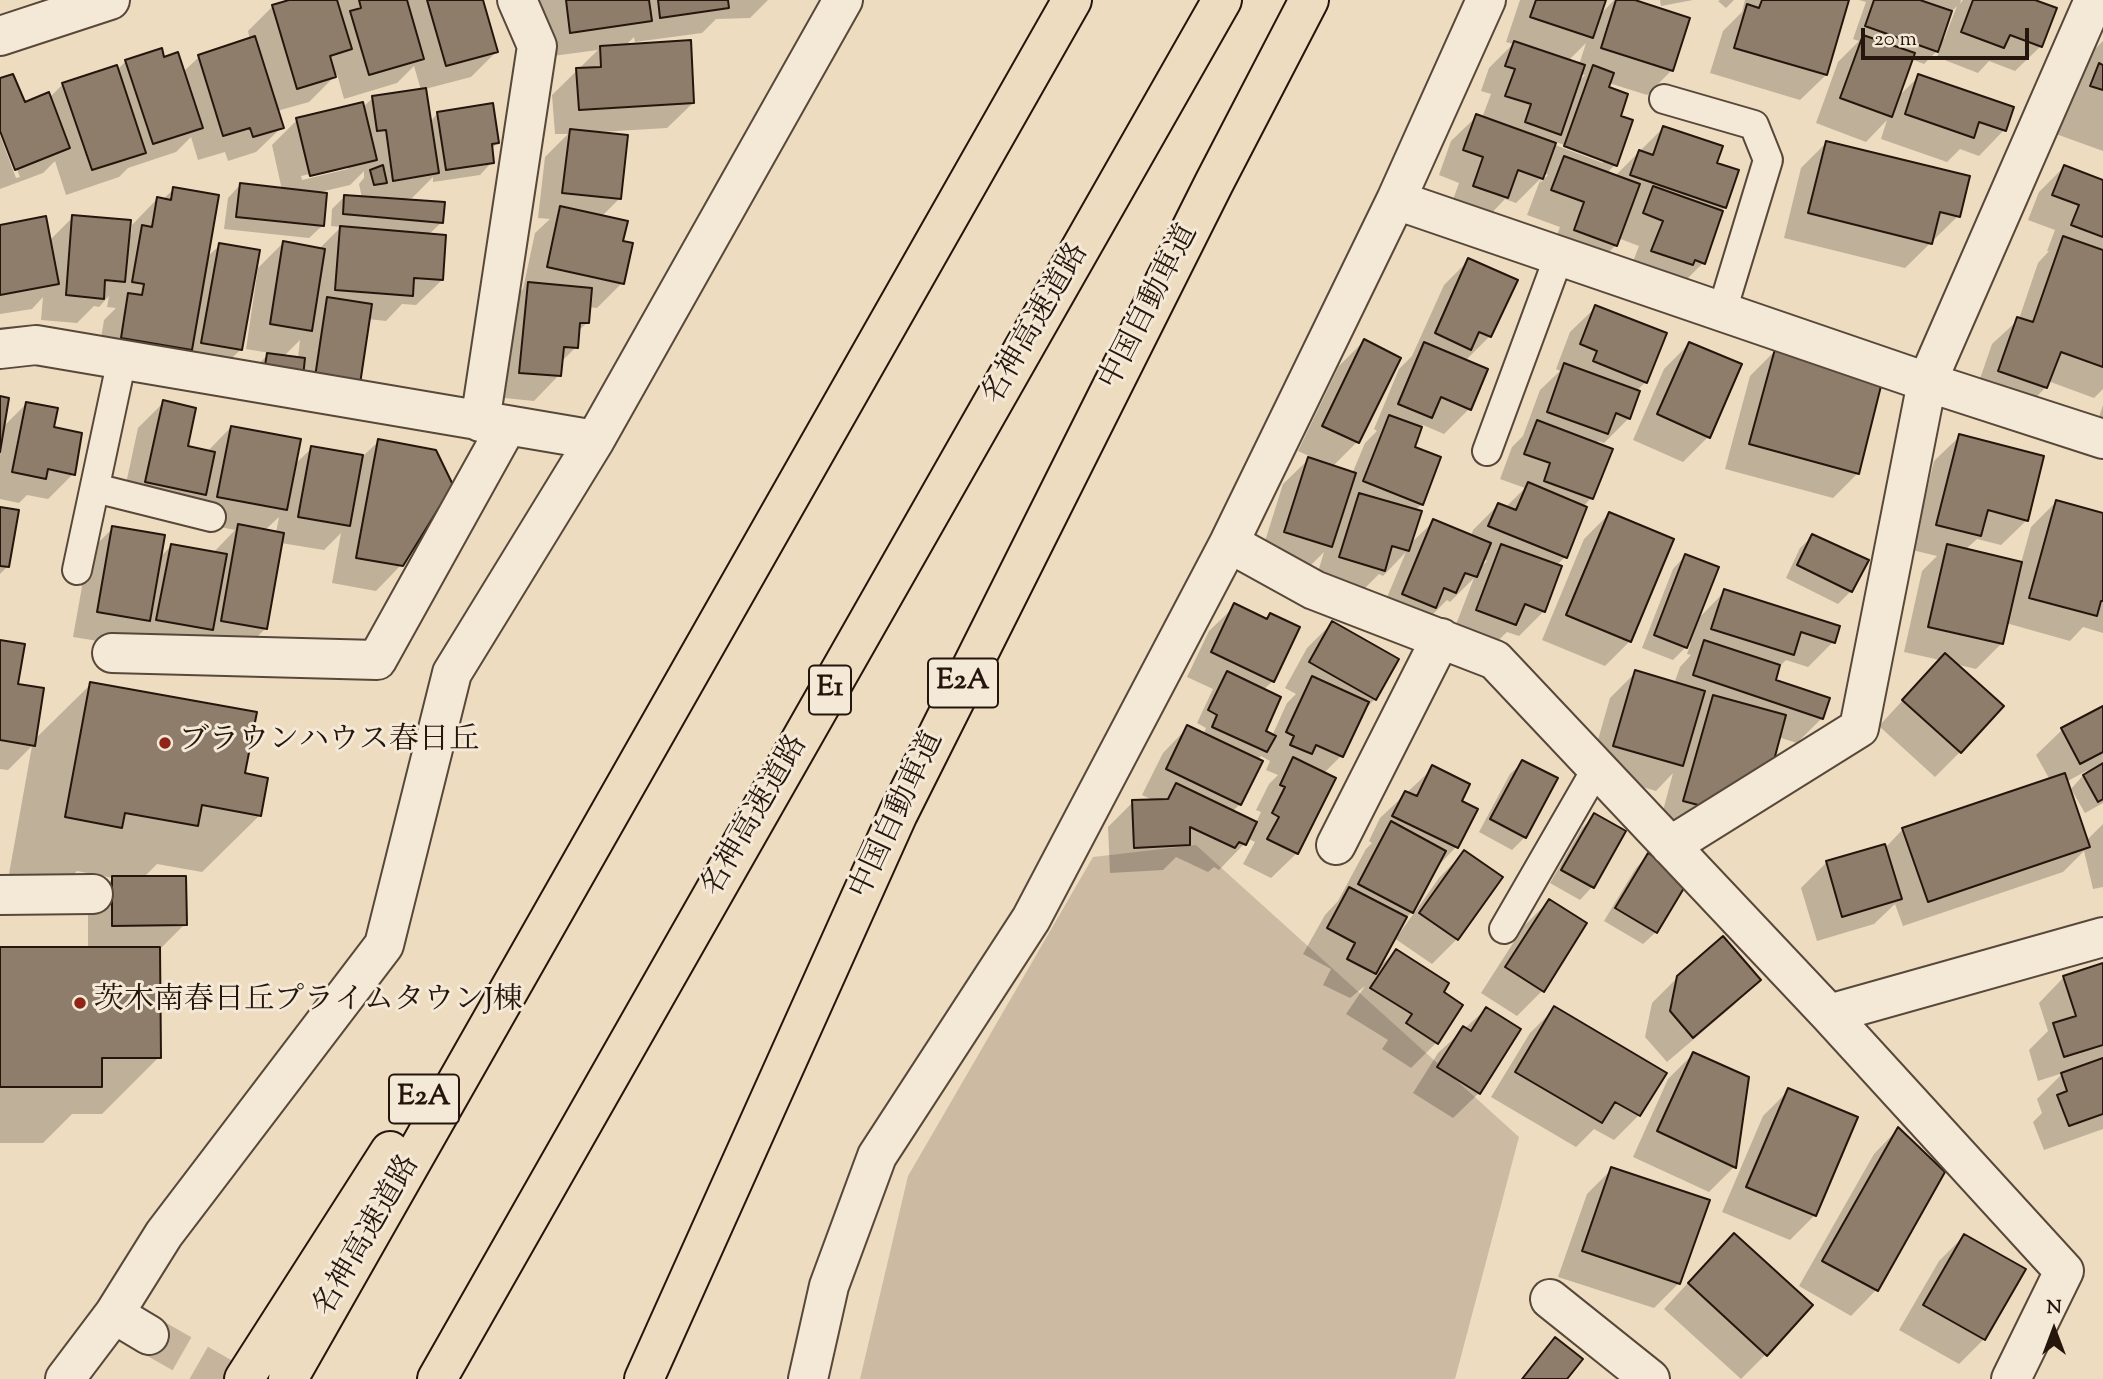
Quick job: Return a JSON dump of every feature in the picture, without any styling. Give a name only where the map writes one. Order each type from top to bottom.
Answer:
[{"type":"highway","name":"名神高速道路","points":[[288,1379],[1072,0]]},
{"type":"highway","name":"名神高速道路","points":[[437,1379],[1222,0]]},
{"type":"highway","name":"中国自動車道","points":[[644,1379],[898,814],[1213,183],[1309,0]]},
{"type":"highway","name":"E2A","points":[[244,1379],[606,819]]},
{"type":"street","points":[[0,36],[110,0]]},
{"type":"street","points":[[112,653],[377,660],[494,424],[537,46],[517,0]]},
{"type":"street","points":[[65,1379],[114,1314],[164,1234],[384,945],[452,673],[595,440],[842,0]]},
{"type":"street","points":[[807,1379],[829,1286],[877,1156],[1031,919],[1229,543],[1396,200],[1486,0]]},
{"type":"street","points":[[1670,846],[1859,728],[1927,382],[2094,0]]},
{"type":"street","points":[[1396,200],[1927,382],[2103,439]]},
{"type":"street","points":[[0,349],[36,345],[595,440]]},
{"type":"street","points":[[1229,543],[1314,590],[1495,660],[1829,1014],[2064,1271],[2011,1379]]},
{"type":"street","points":[[1336,845],[1441,638]]},
{"type":"street","points":[[0,895],[93,894]]},
{"type":"street","points":[[1829,1014],[2103,937]]},
{"type":"street","points":[[1550,1299],[1650,1379]]},
{"type":"street","points":[[114,1314],[149,1335]]},
{"type":"lane","points":[[1664,99],[1754,125],[1768,160],[1722,311]]},
{"type":"lane","points":[[1487,451],[1559,256]]},
{"type":"lane","points":[[77,570],[122,359]]},
{"type":"lane","points":[[95,488],[211,517]]},
{"type":"lane","points":[[1504,929],[1597,768]]},
{"type":"shaded area","points":[[1196,845],[1519,1137],[1455,1379],[860,1379],[908,1176],[1093,857]]},
{"type":"building","points":[[289,0],[337,0],[352,49],[330,56],[336,77],[297,89],[272,5]]},
{"type":"building","points":[[359,0],[407,0],[424,59],[369,75],[350,11],[361,8]]},
{"type":"building","points":[[427,0],[483,0],[498,52],[446,66]]},
{"type":"building","points":[[566,0],[649,0],[652,21],[570,33]]},
{"type":"building","points":[[658,0],[728,0],[729,8],[660,18]]},
{"type":"building","points":[[1536,0],[1606,0],[1593,38],[1530,17]]},
{"type":"building","points":[[1616,0],[1635,0],[1690,18],[1673,71],[1601,48]]},
{"type":"building","points":[[1762,0],[1849,0],[1827,75],[1734,48],[1747,4],[1759,8]]},
{"type":"building","points":[[1874,0],[1920,0],[1952,11],[1938,52],[1865,26]]},
{"type":"building","points":[[1973,0],[2035,0],[2057,8],[2042,47],[2010,35],[2004,48],[1961,32]]},
{"type":"building","points":[[1863,35],[1915,53],[1892,117],[1840,98]]},
{"type":"building","points":[[255,36],[284,128],[253,137],[250,128],[223,136],[198,55]]},
{"type":"building","points":[[691,40],[694,103],[579,110],[576,68],[601,67],[600,46]]},
{"type":"building","points":[[1514,41],[1585,65],[1561,135],[1525,122],[1531,104],[1505,96],[1515,69],[1505,66]]},
{"type":"building","points":[[162,48],[164,57],[178,52],[203,128],[153,144],[125,60]]},
{"type":"building","points":[[2099,63],[2103,65],[2103,90],[2090,86]]},
{"type":"building","points":[[117,65],[146,153],[92,170],[62,83]]},
{"type":"building","points":[[1593,65],[1614,73],[1609,87],[1628,94],[1621,116],[1633,120],[1617,166],[1564,146]]},
{"type":"building","points":[[13,74],[25,102],[49,92],[70,148],[15,170],[0,131],[0,78]]},
{"type":"building","points":[[1918,74],[2014,107],[2006,131],[1979,122],[1974,138],[1905,114]]},
{"type":"building","points":[[426,88],[439,173],[393,181],[386,130],[377,131],[372,96]]},
{"type":"building","points":[[363,102],[377,160],[310,176],[296,118]]},
{"type":"building","points":[[493,103],[499,143],[492,144],[494,163],[446,170],[437,112]]},
{"type":"building","points":[[1476,114],[1556,143],[1543,179],[1518,170],[1508,198],[1473,186],[1483,157],[1463,150]]},
{"type":"building","points":[[1663,126],[1723,146],[1717,163],[1739,170],[1726,208],[1630,175],[1639,150],[1653,155]]},
{"type":"building","points":[[570,129],[628,135],[621,199],[562,193]]},
{"type":"building","points":[[1826,141],[1970,176],[1960,217],[1940,212],[1932,244],[1808,213]]},
{"type":"building","points":[[1564,156],[1640,184],[1617,246],[1574,230],[1584,202],[1551,190]]},
{"type":"building","points":[[383,165],[387,183],[374,185],[370,170]]},
{"type":"building","points":[[2064,165],[2103,180],[2103,237],[2071,225],[2079,205],[2052,195]]},
{"type":"building","points":[[240,183],[327,193],[324,226],[236,217]]},
{"type":"building","points":[[1653,186],[1723,211],[1705,264],[1695,260],[1693,265],[1651,251],[1663,221],[1643,213]]},
{"type":"building","points":[[173,187],[219,195],[192,350],[121,338],[128,293],[142,295],[144,284],[132,282],[142,225],[152,227],[157,197],[171,200]]},
{"type":"building","points":[[344,195],[445,202],[443,223],[343,214]]},
{"type":"building","points":[[560,206],[628,221],[623,241],[633,243],[624,284],[547,267]]},
{"type":"building","points":[[72,215],[131,220],[125,282],[105,280],[104,299],[66,295]]},
{"type":"building","points":[[46,216],[59,284],[0,295],[0,225]]},
{"type":"building","points":[[340,226],[446,235],[443,280],[414,278],[413,296],[335,290]]},
{"type":"building","points":[[2063,236],[2103,250],[2103,367],[2061,352],[2047,388],[1998,371],[2017,317],[2033,322]]},
{"type":"building","points":[[283,241],[325,249],[312,331],[270,324]]},
{"type":"building","points":[[219,243],[260,250],[242,350],[201,343]]},
{"type":"building","points":[[1468,258],[1518,280],[1491,337],[1479,332],[1471,350],[1435,333]]},
{"type":"building","points":[[528,282],[592,288],[589,323],[580,323],[578,348],[564,347],[561,376],[519,373]]},
{"type":"building","points":[[327,297],[372,304],[360,384],[315,377]]},
{"type":"building","points":[[1595,305],[1667,333],[1647,383],[1593,361],[1597,351],[1580,344]]},
{"type":"building","points":[[1364,339],[1401,358],[1359,443],[1322,426]]},
{"type":"building","points":[[1424,342],[1488,369],[1471,410],[1441,397],[1432,418],[1398,404]]},
{"type":"building","points":[[1689,342],[1742,364],[1710,438],[1657,414]]},
{"type":"building","points":[[1775,349],[1881,386],[1859,474],[1749,444]]},
{"type":"building","points":[[267,353],[305,358],[303,377],[264,372]]},
{"type":"building","points":[[1564,363],[1640,391],[1630,419],[1616,413],[1608,434],[1547,412]]},
{"type":"building","points":[[0,396],[9,398],[0,452]]},
{"type":"building","points":[[163,400],[196,408],[188,446],[215,452],[206,495],[145,482]]},
{"type":"building","points":[[26,402],[58,408],[54,427],[82,433],[75,475],[48,469],[46,479],[12,472]]},
{"type":"building","points":[[1389,415],[1422,427],[1415,447],[1441,457],[1423,505],[1363,481]]},
{"type":"building","points":[[1537,420],[1613,449],[1593,499],[1544,481],[1550,463],[1524,454]]},
{"type":"building","points":[[231,426],[301,439],[287,510],[217,497]]},
{"type":"building","points":[[1959,434],[2044,456],[2028,521],[1988,510],[1981,536],[1936,525]]},
{"type":"building","points":[[378,439],[436,450],[453,485],[403,566],[356,558]]},
{"type":"building","points":[[311,446],[363,455],[350,526],[298,517]]},
{"type":"building","points":[[1308,457],[1356,473],[1332,547],[1284,532]]},
{"type":"building","points":[[1528,482],[1587,507],[1567,558],[1488,526],[1498,503],[1516,510]]},
{"type":"building","points":[[1359,493],[1422,511],[1409,551],[1392,546],[1385,571],[1339,557]]},
{"type":"building","points":[[2056,500],[2103,513],[2103,601],[2097,616],[2029,598]]},
{"type":"building","points":[[0,507],[19,510],[9,567],[0,566]]},
{"type":"building","points":[[1609,512],[1674,539],[1631,642],[1566,615]]},
{"type":"building","points":[[1433,519],[1491,543],[1477,577],[1465,573],[1456,593],[1444,588],[1436,608],[1402,594]]},
{"type":"building","points":[[238,524],[284,533],[267,629],[221,621]]},
{"type":"building","points":[[112,526],[165,535],[150,621],[97,612]]},
{"type":"building","points":[[1812,534],[1869,560],[1852,592],[1797,565]]},
{"type":"building","points":[[171,544],[227,554],[213,630],[156,620]]},
{"type":"building","points":[[1501,544],[1562,566],[1545,612],[1525,604],[1516,625],[1476,610]]},
{"type":"building","points":[[1947,544],[2022,562],[2003,644],[1928,627]]},
{"type":"building","points":[[1685,554],[1719,567],[1687,648],[1654,635]]},
{"type":"building","points":[[1724,589],[1840,626],[1835,643],[1801,632],[1794,655],[1711,629]]},
{"type":"building","points":[[1234,603],[1267,619],[1270,613],[1300,627],[1274,682],[1211,652]]},
{"type":"building","points":[[1332,621],[1399,659],[1376,700],[1309,662]]},
{"type":"building","points":[[0,640],[25,644],[18,684],[44,688],[35,746],[0,740]]},
{"type":"building","points":[[1704,640],[1780,665],[1776,680],[1830,698],[1823,719],[1693,675]]},
{"type":"building","points":[[1945,653],[2004,706],[1961,753],[1902,700]]},
{"type":"building","points":[[1635,670],[1705,691],[1683,766],[1613,746]]},
{"type":"building","points":[[1227,671],[1281,697],[1266,731],[1276,736],[1267,752],[1212,727],[1217,715],[1208,710]]},
{"type":"building","points":[[1312,676],[1369,702],[1343,757],[1316,745],[1312,754],[1290,745],[1294,736],[1286,732]]},
{"type":"building","name":"ブラウンハウス春日丘","points":[[90,682],[257,712],[245,773],[268,778],[261,816],[202,805],[198,826],[125,813],[122,828],[65,817]]},
{"type":"building","points":[[1713,695],[1786,715],[1773,764],[1702,806],[1683,801]]},
{"type":"building","points":[[2103,706],[2103,752],[2080,764],[2061,728]]},
{"type":"building","points":[[1187,725],[1263,761],[1241,805],[1166,769]]},
{"type":"building","points":[[1293,757],[1336,778],[1298,854],[1267,839],[1279,817],[1272,813],[1285,787],[1280,785]]},
{"type":"building","points":[[1522,760],[1558,778],[1526,838],[1490,819]]},
{"type":"building","points":[[2103,763],[2103,799],[2098,802],[2083,775]]},
{"type":"building","points":[[1432,765],[1470,784],[1462,801],[1478,809],[1458,848],[1392,816],[1405,791],[1417,796]]},
{"type":"building","points":[[2065,773],[2090,847],[1928,902],[1902,828]]},
{"type":"building","points":[[1176,783],[1257,822],[1246,845],[1239,842],[1235,848],[1190,827],[1190,845],[1134,848],[1132,800],[1168,799]]},
{"type":"building","points":[[1594,813],[1626,831],[1594,888],[1561,870]]},
{"type":"building","points":[[1391,821],[1446,851],[1413,913],[1358,884]]},
{"type":"building","points":[[1885,844],[1902,899],[1842,917],[1826,861]]},
{"type":"building","points":[[1464,850],[1503,877],[1458,940],[1419,913]]},
{"type":"building","points":[[1648,853],[1690,878],[1657,933],[1615,908]]},
{"type":"building","points":[[112,876],[186,876],[187,925],[112,926]]},
{"type":"building","points":[[1349,887],[1407,917],[1376,974],[1347,959],[1355,943],[1327,928]]},
{"type":"building","points":[[1549,899],[1587,923],[1544,992],[1505,967]]},
{"type":"building","points":[[1723,936],[1761,980],[1693,1038],[1670,1011],[1677,976]]},
{"type":"building","name":"茨木南春日丘プライムタウンJ棟","points":[[0,947],[160,947],[161,1058],[102,1058],[102,1087],[0,1087]]},
{"type":"building","points":[[1396,949],[1449,983],[1444,992],[1463,1005],[1438,1044],[1406,1023],[1412,1014],[1370,988]]},
{"type":"building","points":[[2103,963],[2103,1045],[2064,1057],[2053,1023],[2076,1016],[2063,976]]},
{"type":"building","points":[[1554,1006],[1667,1073],[1640,1116],[1615,1102],[1602,1123],[1515,1072]]},
{"type":"building","points":[[1486,1007],[1521,1029],[1480,1094],[1437,1067],[1463,1026],[1471,1031]]},
{"type":"building","points":[[1693,1052],[1749,1077],[1736,1168],[1657,1131]]},
{"type":"building","points":[[2103,1058],[2103,1114],[2069,1126],[2057,1095],[2067,1091],[2061,1073]]},
{"type":"building","points":[[1788,1088],[1858,1117],[1816,1216],[1746,1187]]},
{"type":"building","points":[[1898,1127],[1945,1172],[1878,1291],[1822,1261]]},
{"type":"building","points":[[1611,1167],[1710,1200],[1680,1284],[1582,1251]]},
{"type":"building","points":[[1734,1233],[1813,1305],[1767,1356],[1688,1283]]},
{"type":"building","points":[[1964,1234],[2026,1269],[1985,1340],[1923,1305]]},
{"type":"building","points":[[1555,1337],[1583,1359],[1567,1379],[1522,1379]]},
{"type":"tunnel","points":[[149,1335],[226,1379]]},
{"type":"place","name":"ブラウンハウス春日丘","points":[[165,743]]},
{"type":"place","name":"茨木南春日丘プライムタウンJ棟","points":[[80,1003]]}]
